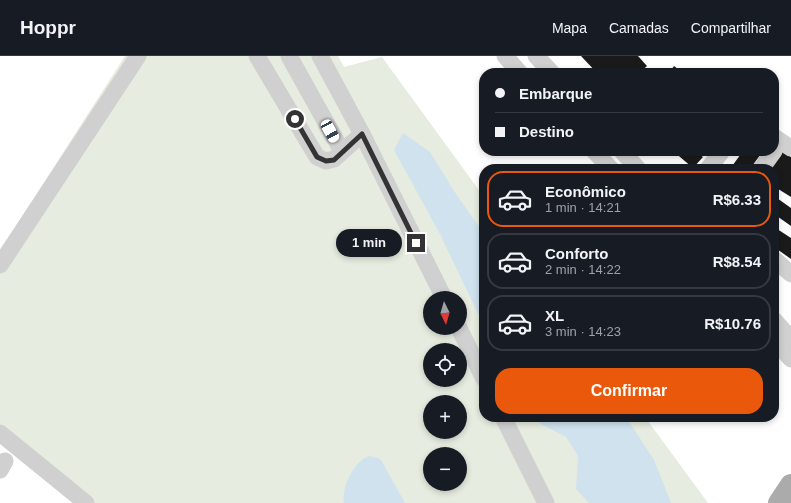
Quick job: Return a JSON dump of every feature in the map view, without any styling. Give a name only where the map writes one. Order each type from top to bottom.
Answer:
[{"type":"main road","points":[[779,503],[791,485]]},
{"type":"street","points":[[0,265],[135,60],[149,56]]},
{"type":"street","points":[[257,56],[317,157],[326,161],[334,160],[362,134]]},
{"type":"street","points":[[289,56],[338,144],[344,150]]},
{"type":"street","points":[[320,56],[362,134],[440,291]]},
{"type":"street","points":[[505,56],[516,68]]},
{"type":"street","points":[[536,56],[547,68]]},
{"type":"street","points":[[599,156],[606,164]]},
{"type":"street","points":[[626,156],[634,164]]},
{"type":"street","points":[[712,164],[718,156]]},
{"type":"street","points":[[765,164],[771,156]]},
{"type":"street","points":[[779,263],[791,274]]},
{"type":"street","points":[[779,326],[791,339]]},
{"type":"street","points":[[462,335],[479,369]]},
{"type":"street","points":[[779,346],[791,359]]},
{"type":"street","points":[[506,422],[546,503]]},
{"type":"street","points":[[0,433],[86,503]]},
{"type":"shaded area","points":[[125,56],[338,56],[344,67],[382,57],[479,190],[479,422],[649,422],[708,503],[77,503],[0,438],[0,251]]},
{"type":"water","points":[[403,133],[430,152],[454,191],[479,227],[479,316],[440,234],[394,150]]},
{"type":"water","points":[[540,422],[629,422],[654,460],[671,503],[589,503],[576,489],[578,456],[566,437]]},
{"type":"water","points":[[369,456],[381,460],[405,503],[344,503],[345,490],[350,476],[358,463]]},
{"type":"building","points":[[581,56],[638,56],[647,66],[645,68],[592,68]]},
{"type":"building","points":[[781,150],[791,157],[791,197],[779,190],[779,164],[772,164],[777,156],[779,156]]},
{"type":"building","points":[[679,156],[703,157],[697,164],[688,164]]},
{"type":"building","points":[[739,156],[759,156],[754,164],[734,164]]},
{"type":"building","points":[[779,200],[791,208],[791,226],[779,218]]},
{"type":"building","points":[[779,230],[791,238],[791,259],[779,251]]},
{"type":"route","points":[[295,119],[317,157],[326,161],[334,160],[362,134],[416,243]]}]
